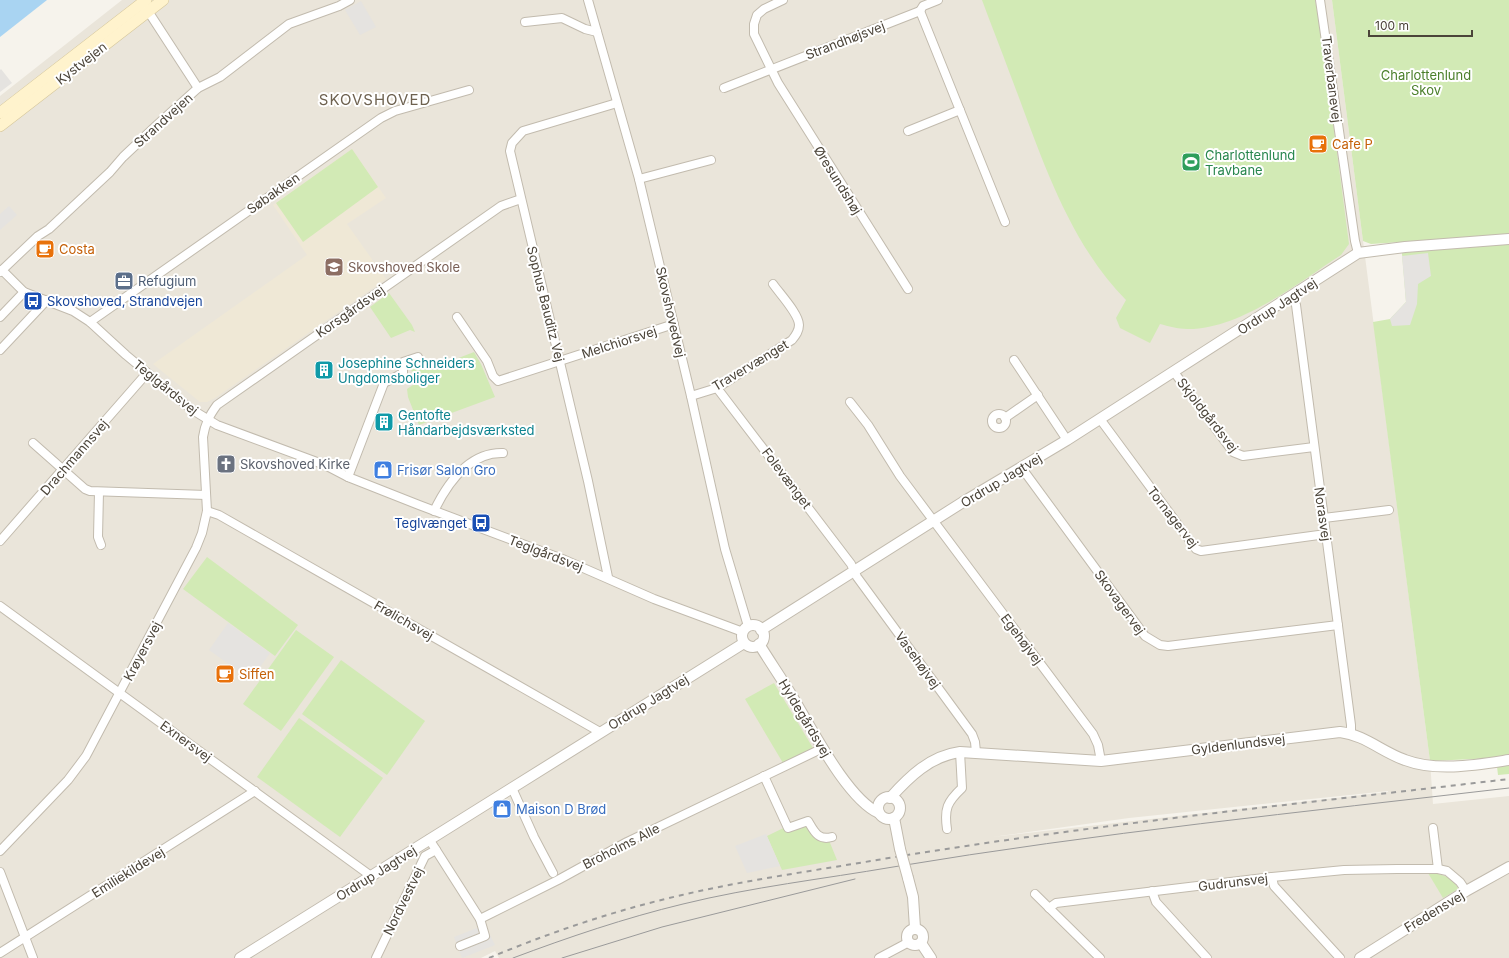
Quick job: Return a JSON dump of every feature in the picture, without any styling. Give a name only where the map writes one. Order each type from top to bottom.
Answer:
[{"type":"main road","name":"Kystvejen","points":[[0,112],[144,3],[162,0]]},
{"type":"main road","name":"Kystvejen","points":[[0,126],[144,3]]},
{"type":"street","name":"Strandvejen","points":[[1,271],[110,172],[152,129],[198,88],[220,77],[289,24],[339,6],[350,0]]},
{"type":"street","name":"Skovshovedvej","points":[[588,0],[639,179],[691,396],[725,549],[746,629]]},
{"type":"street","name":"Øresundshøj","points":[[784,0],[764,9],[757,15],[754,24],[754,34],[771,70],[908,289]]},
{"type":"street","name":"Strandhøjsvej","points":[[771,70],[920,11],[924,6],[938,0]]},
{"type":"street","name":"Traverbanevej","points":[[1320,0],[1358,253]]},
{"type":"street","points":[[144,3],[198,88]]},
{"type":"street","points":[[920,11],[1005,222]]},
{"type":"street","points":[[525,22],[562,18],[585,29],[597,32]]},
{"type":"street","points":[[724,88],[771,70]]},
{"type":"street","name":"Søbakken","points":[[90,322],[381,118],[396,111],[468,90]]},
{"type":"street","name":"Sophus Bauditz Vej","points":[[608,578],[593,502],[510,151],[512,143],[523,131],[617,103]]},
{"type":"street","points":[[908,131],[960,110]]},
{"type":"street","points":[[639,179],[712,160]]},
{"type":"street","name":"Korsgårdsvej","points":[[207,420],[217,405],[501,206],[521,199]]},
{"type":"street","name":"Ordrup Jagtvej","points":[[761,630],[934,520],[1067,440],[1358,253],[1409,247],[1509,239]]},
{"type":"street","name":"Teglgårdsvej","points":[[1,271],[24,292],[72,311],[90,322],[147,373],[207,420],[325,465],[348,477],[434,511],[608,578],[654,599],[746,629]]},
{"type":"street","name":"Travervænget","points":[[691,396],[717,388],[792,340],[798,333],[800,325],[795,314],[773,284]]},
{"type":"street","points":[[0,317],[24,292]]},
{"type":"street","name":"Norasvej","points":[[1291,296],[1296,305],[1351,733]]},
{"type":"street","points":[[0,350],[47,300]]},
{"type":"street","name":"Melchiorsvej","points":[[457,317],[486,361],[493,376],[498,380],[674,324]]},
{"type":"street","points":[[348,477],[384,383],[403,373],[403,362],[418,356]]},
{"type":"street","points":[[1014,360],[1067,440]]},
{"type":"street","name":"Skjoldgårdsvej","points":[[1174,372],[1234,452],[1238,455],[1243,456],[1314,447]]},
{"type":"street","name":"Drachmannsvej","points":[[0,541],[147,373]]},
{"type":"street","name":"Folevænget","points":[[717,388],[836,542],[854,570]]},
{"type":"street","points":[[1005,418],[1038,395]]},
{"type":"street","points":[[850,402],[868,425],[888,459],[934,520]]},
{"type":"street","name":"Tornagervej","points":[[1100,419],[1196,549],[1201,551],[1326,534]]},
{"type":"street","name":"Krøyersvej","points":[[0,851],[68,780],[86,756],[196,548],[202,533],[206,511],[203,438],[207,420]]},
{"type":"street","points":[[33,443],[85,489],[98,492],[206,495]]},
{"type":"street","points":[[434,511],[439,500],[462,468],[471,461],[494,452],[503,453]]},
{"type":"street","name":"Skovagervej","points":[[1021,467],[1145,636],[1152,642],[1168,646],[1338,625]]},
{"type":"street","points":[[98,492],[98,537],[101,545]]},
{"type":"street","points":[[1324,518],[1390,510]]},
{"type":"street","name":"Frølichsvej","points":[[206,511],[219,515],[600,732]]},
{"type":"street","name":"Egehøjvej","points":[[934,520],[1093,734],[1098,745],[1101,761]]},
{"type":"street","name":"Vasehøjvej","points":[[854,570],[857,577],[972,734],[976,742],[976,752]]},
{"type":"street","name":"Exnersvej","points":[[0,606],[371,876]]},
{"type":"street","points":[[756,626],[761,630],[763,637],[759,644],[752,646],[744,643],[742,638],[746,629],[756,626]]},
{"type":"street","name":"Ordrup Jagtvej","points":[[240,958],[744,643]]},
{"type":"street","name":"Hyldegårdsvej","points":[[759,644],[837,770],[853,790],[868,799],[885,813]]},
{"type":"street","name":"Gyldenlundsvej","points":[[894,800],[906,782],[927,764],[938,757],[960,752],[1101,761],[1340,732],[1351,733],[1393,755],[1419,764],[1457,766],[1509,760]]},
{"type":"street","name":"Broholms Alle","points":[[480,919],[558,880],[627,842],[823,748]]},
{"type":"street","points":[[947,829],[945,814],[951,798],[962,788],[960,752]]},
{"type":"street","points":[[764,776],[788,828],[808,821],[818,836],[825,839],[832,837]]},
{"type":"street","points":[[512,788],[534,837],[553,873]]},
{"type":"street","name":"Emiliekildevej","points":[[0,953],[255,791]]},
{"type":"street","points":[[885,813],[899,811],[894,800],[884,799],[885,813],[897,839],[908,878],[914,905],[915,928]]},
{"type":"street","points":[[1433,828],[1438,869],[1453,875],[1466,892]]},
{"type":"street","points":[[429,839],[480,919],[485,936],[460,946]]},
{"type":"street","name":"Nordvestvej","points":[[376,958],[425,856],[436,850]]},
{"type":"street","name":"Fredensvej","points":[[1360,958],[1509,867]]},
{"type":"street","name":"Gudrunsvej","points":[[1049,908],[1056,903],[1272,877],[1344,870],[1418,868],[1438,869]]},
{"type":"street","points":[[0,872],[34,958]]},
{"type":"street","points":[[1272,877],[1274,886],[1340,958]]},
{"type":"street","points":[[1152,891],[1156,902],[1207,958]]},
{"type":"street","points":[[1035,894],[1100,958]]},
{"type":"street","points":[[909,942],[908,933],[915,928]]},
{"type":"street","points":[[915,928],[922,932],[923,938],[921,943]]},
{"type":"street","points":[[909,942],[913,945],[921,943]]},
{"type":"street","points":[[879,958],[909,942]]},
{"type":"street","points":[[921,943],[931,958]]},
{"type":"shaded area","points":[[122,0],[1332,0],[1430,761],[1433,804],[1509,796],[1509,958],[499,958],[495,951],[481,958],[0,958],[0,96]],"holes":[[[1388,792],[992,837],[1129,818]]]},
{"type":"shaded area","points":[[361,1],[376,27],[360,35],[345,10]]},
{"type":"shaded area","points":[[1,69],[12,83],[0,92],[0,70]]},
{"type":"shaded area","name":"Skovshoved Skole","points":[[352,149],[386,198],[347,224],[386,279],[215,398],[207,402],[200,402],[153,364],[307,255],[273,205]]},
{"type":"shaded area","points":[[9,206],[17,215],[0,230],[0,214]]},
{"type":"shaded area","points":[[1428,253],[1431,276],[1418,284],[1417,304],[1410,325],[1392,326],[1390,319],[1406,302],[1402,256]]},
{"type":"shaded area","points":[[228,623],[270,653],[251,680],[209,650]]},
{"type":"shaded area","points":[[766,834],[780,866],[747,873],[735,846]]},
{"type":"shaded area","points":[[477,928],[490,935],[495,945],[462,958],[454,937]]},
{"type":"green space","name":"Charlottenlund Travbane","points":[[982,0],[1315,0],[1321,31],[1349,244],[1341,255],[1287,291],[1267,303],[1227,322],[1207,327],[1187,329],[1160,324],[1150,343],[1120,328],[1116,318],[1126,300],[1105,276],[1087,250],[1057,193],[1032,134]]},
{"type":"green space","name":"Charlottenlund Skov","points":[[1332,0],[1509,0],[1509,774],[1498,775],[1496,758],[1430,761],[1373,322],[1390,319],[1406,302],[1401,242],[1371,244],[1363,241]]},
{"type":"green space","points":[[352,149],[378,187],[303,242],[276,203]]},
{"type":"green space","points":[[389,293],[412,325],[415,332],[410,330],[391,338],[370,307]]},
{"type":"green space","points":[[474,352],[481,364],[495,397],[419,425],[408,397],[407,389],[416,383],[411,369],[427,363],[430,369]]},
{"type":"green space","points":[[207,557],[298,625],[275,656],[183,589]]},
{"type":"green space","points":[[296,630],[334,657],[281,731],[243,704]]},
{"type":"green space","points":[[341,660],[425,721],[387,775],[302,714]]},
{"type":"green space","points":[[774,683],[813,748],[783,763],[745,699]]},
{"type":"green space","points":[[299,718],[383,778],[340,837],[257,777]]},
{"type":"green space","points":[[808,816],[819,836],[826,833],[837,860],[782,870],[767,836]]},
{"type":"green space","points":[[1428,873],[1446,876],[1453,881],[1458,889],[1443,898]]},
{"type":"water","points":[[0,0],[47,0],[0,37]]},
{"type":"tram line","points":[[513,958],[576,935],[640,915],[709,898],[761,888],[970,855],[1123,833],[1509,788]]},
{"type":"tram line","points":[[562,958],[662,927],[855,879]]},
{"type":"railway","points":[[489,958],[536,939],[608,915],[682,895],[755,880],[956,847],[1035,836],[1509,779]]},
{"type":"place","name":"Cafe P","points":[[1318,144]]},
{"type":"place","name":"Charlottenlund Travbane","points":[[1191,162]]},
{"type":"place","name":"Costa","points":[[45,249]]},
{"type":"place","name":"Skovshoved Skole","points":[[334,267]]},
{"type":"place","name":"Refugium","points":[[124,281]]},
{"type":"place","name":"Skovshoved, Strandvejen","points":[[33,301]]},
{"type":"place","name":"Josephine Schneiders Ungdomsboliger","points":[[324,370]]},
{"type":"place","name":"Gentofte Håndarbejdsværksted","points":[[384,422]]},
{"type":"place","name":"Skovshoved Kirke","points":[[226,464]]},
{"type":"place","name":"Frisør Salon Gro","points":[[383,470]]},
{"type":"place","name":"Teglvænget","points":[[481,523]]},
{"type":"place","name":"Siffen","points":[[225,674]]},
{"type":"place","name":"Maison D Brød","points":[[502,809]]},
{"type":"district","name":"SKOVSHOVED","points":[[375,100]]}]
